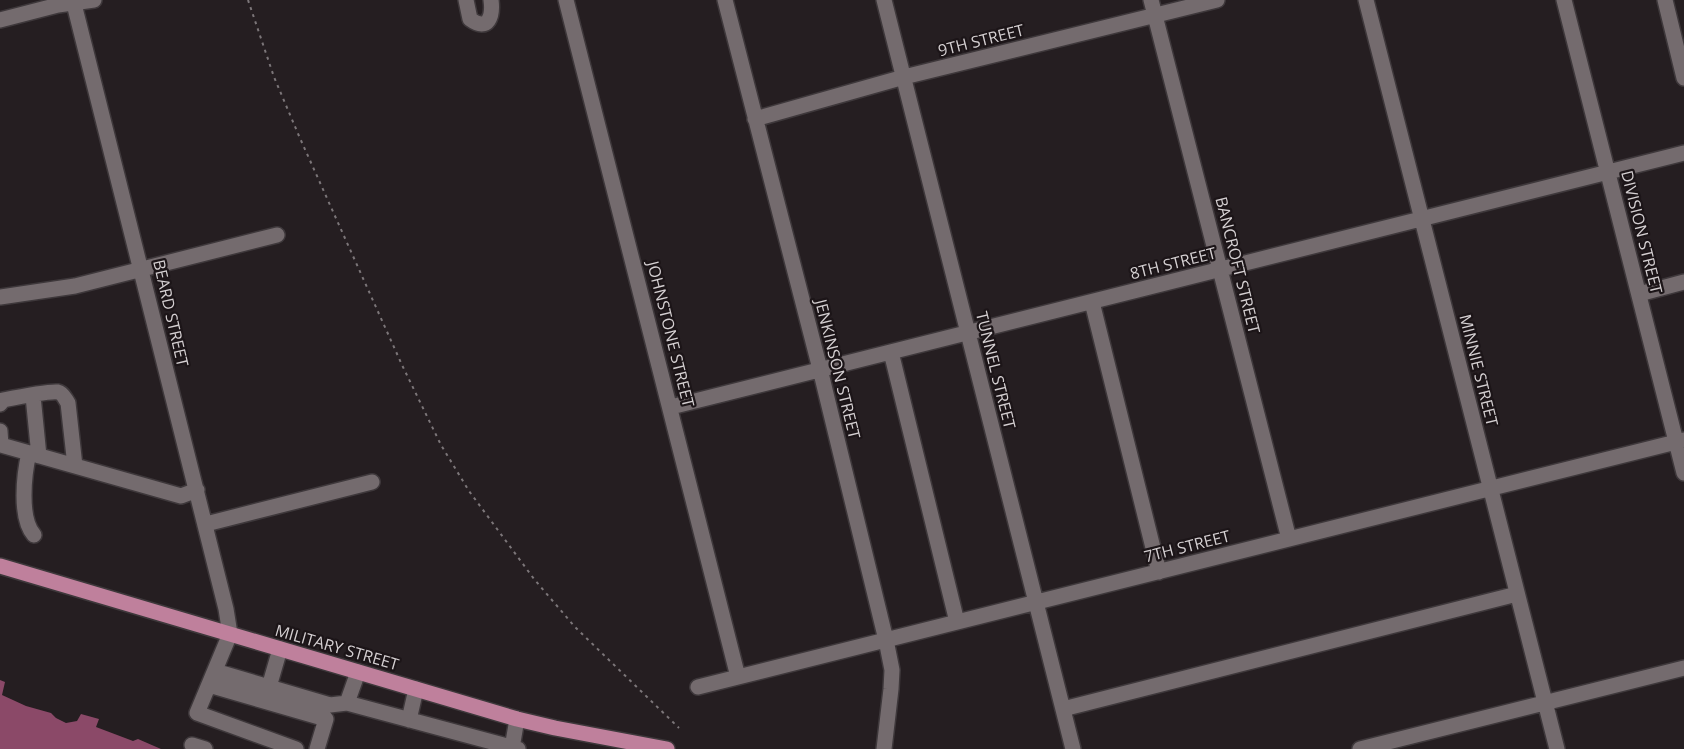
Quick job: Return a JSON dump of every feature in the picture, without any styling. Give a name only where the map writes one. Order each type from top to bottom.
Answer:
[{"type":"main road","name":"MILITARY STREET","points":[[0,566],[517,719],[616,744],[667,749]]},
{"type":"street","points":[[0,20],[58,5],[94,0]]},
{"type":"street","points":[[466,0],[471,19],[482,24],[492,17],[491,0]]},
{"type":"street","name":"JOHNSTONE STREET","points":[[566,0],[738,677]]},
{"type":"street","name":"JENKINSON STREET","points":[[725,0],[820,369],[886,640],[892,670],[884,749]]},
{"type":"street","name":"TUNNEL STREET","points":[[884,0],[1073,749]]},
{"type":"street","name":"BANCROFT STREET","points":[[1151,0],[1289,539]]},
{"type":"street","name":"9TH STREET","points":[[755,119],[904,77],[1217,0]]},
{"type":"street","name":"MINNIE STREET","points":[[1366,0],[1557,749]]},
{"type":"street","name":"DIVISION STREET","points":[[1564,0],[1639,294],[1680,441],[1684,473]]},
{"type":"street","points":[[1665,0],[1684,78]]},
{"type":"street","name":"BEARD STREET","points":[[74,2],[206,524],[230,634]]},
{"type":"street","name":"8TH STREET","points":[[671,407],[1684,153]]},
{"type":"street","points":[[0,297],[75,286],[277,235]]},
{"type":"street","points":[[1639,294],[1684,282]]},
{"type":"street","points":[[1092,302],[1159,572]]},
{"type":"street","points":[[891,352],[957,622]]},
{"type":"street","points":[[0,404],[3,400],[58,392],[63,395],[68,403],[75,466]]},
{"type":"street","points":[[33,396],[34,455],[24,484],[28,528],[34,535]]},
{"type":"street","points":[[0,431],[1,446],[181,495],[197,490]]},
{"type":"street","name":"7TH STREET","points":[[698,687],[1680,441]]},
{"type":"street","points":[[206,524],[372,482]]},
{"type":"street","points":[[1063,709],[1517,594]]},
{"type":"street","points":[[230,634],[197,713],[296,749]]},
{"type":"street","points":[[269,687],[280,649]]},
{"type":"street","points":[[1360,749],[1684,669]]},
{"type":"street","points":[[347,703],[358,672]]},
{"type":"street","points":[[212,678],[269,687],[330,705],[347,703],[515,748],[517,719]]},
{"type":"street","points":[[212,678],[326,719],[317,749]]},
{"type":"street","points":[[409,720],[416,689]]},
{"type":"path","points":[[248,0],[274,77],[299,136],[402,365],[441,445],[469,491],[541,587],[575,627],[679,728]]},
{"type":"shaded area","points":[[0,680],[5,682],[2,695],[26,706],[51,713],[66,723],[77,721],[81,714],[99,719],[96,727],[133,741],[138,739],[161,749],[0,749]]}]
